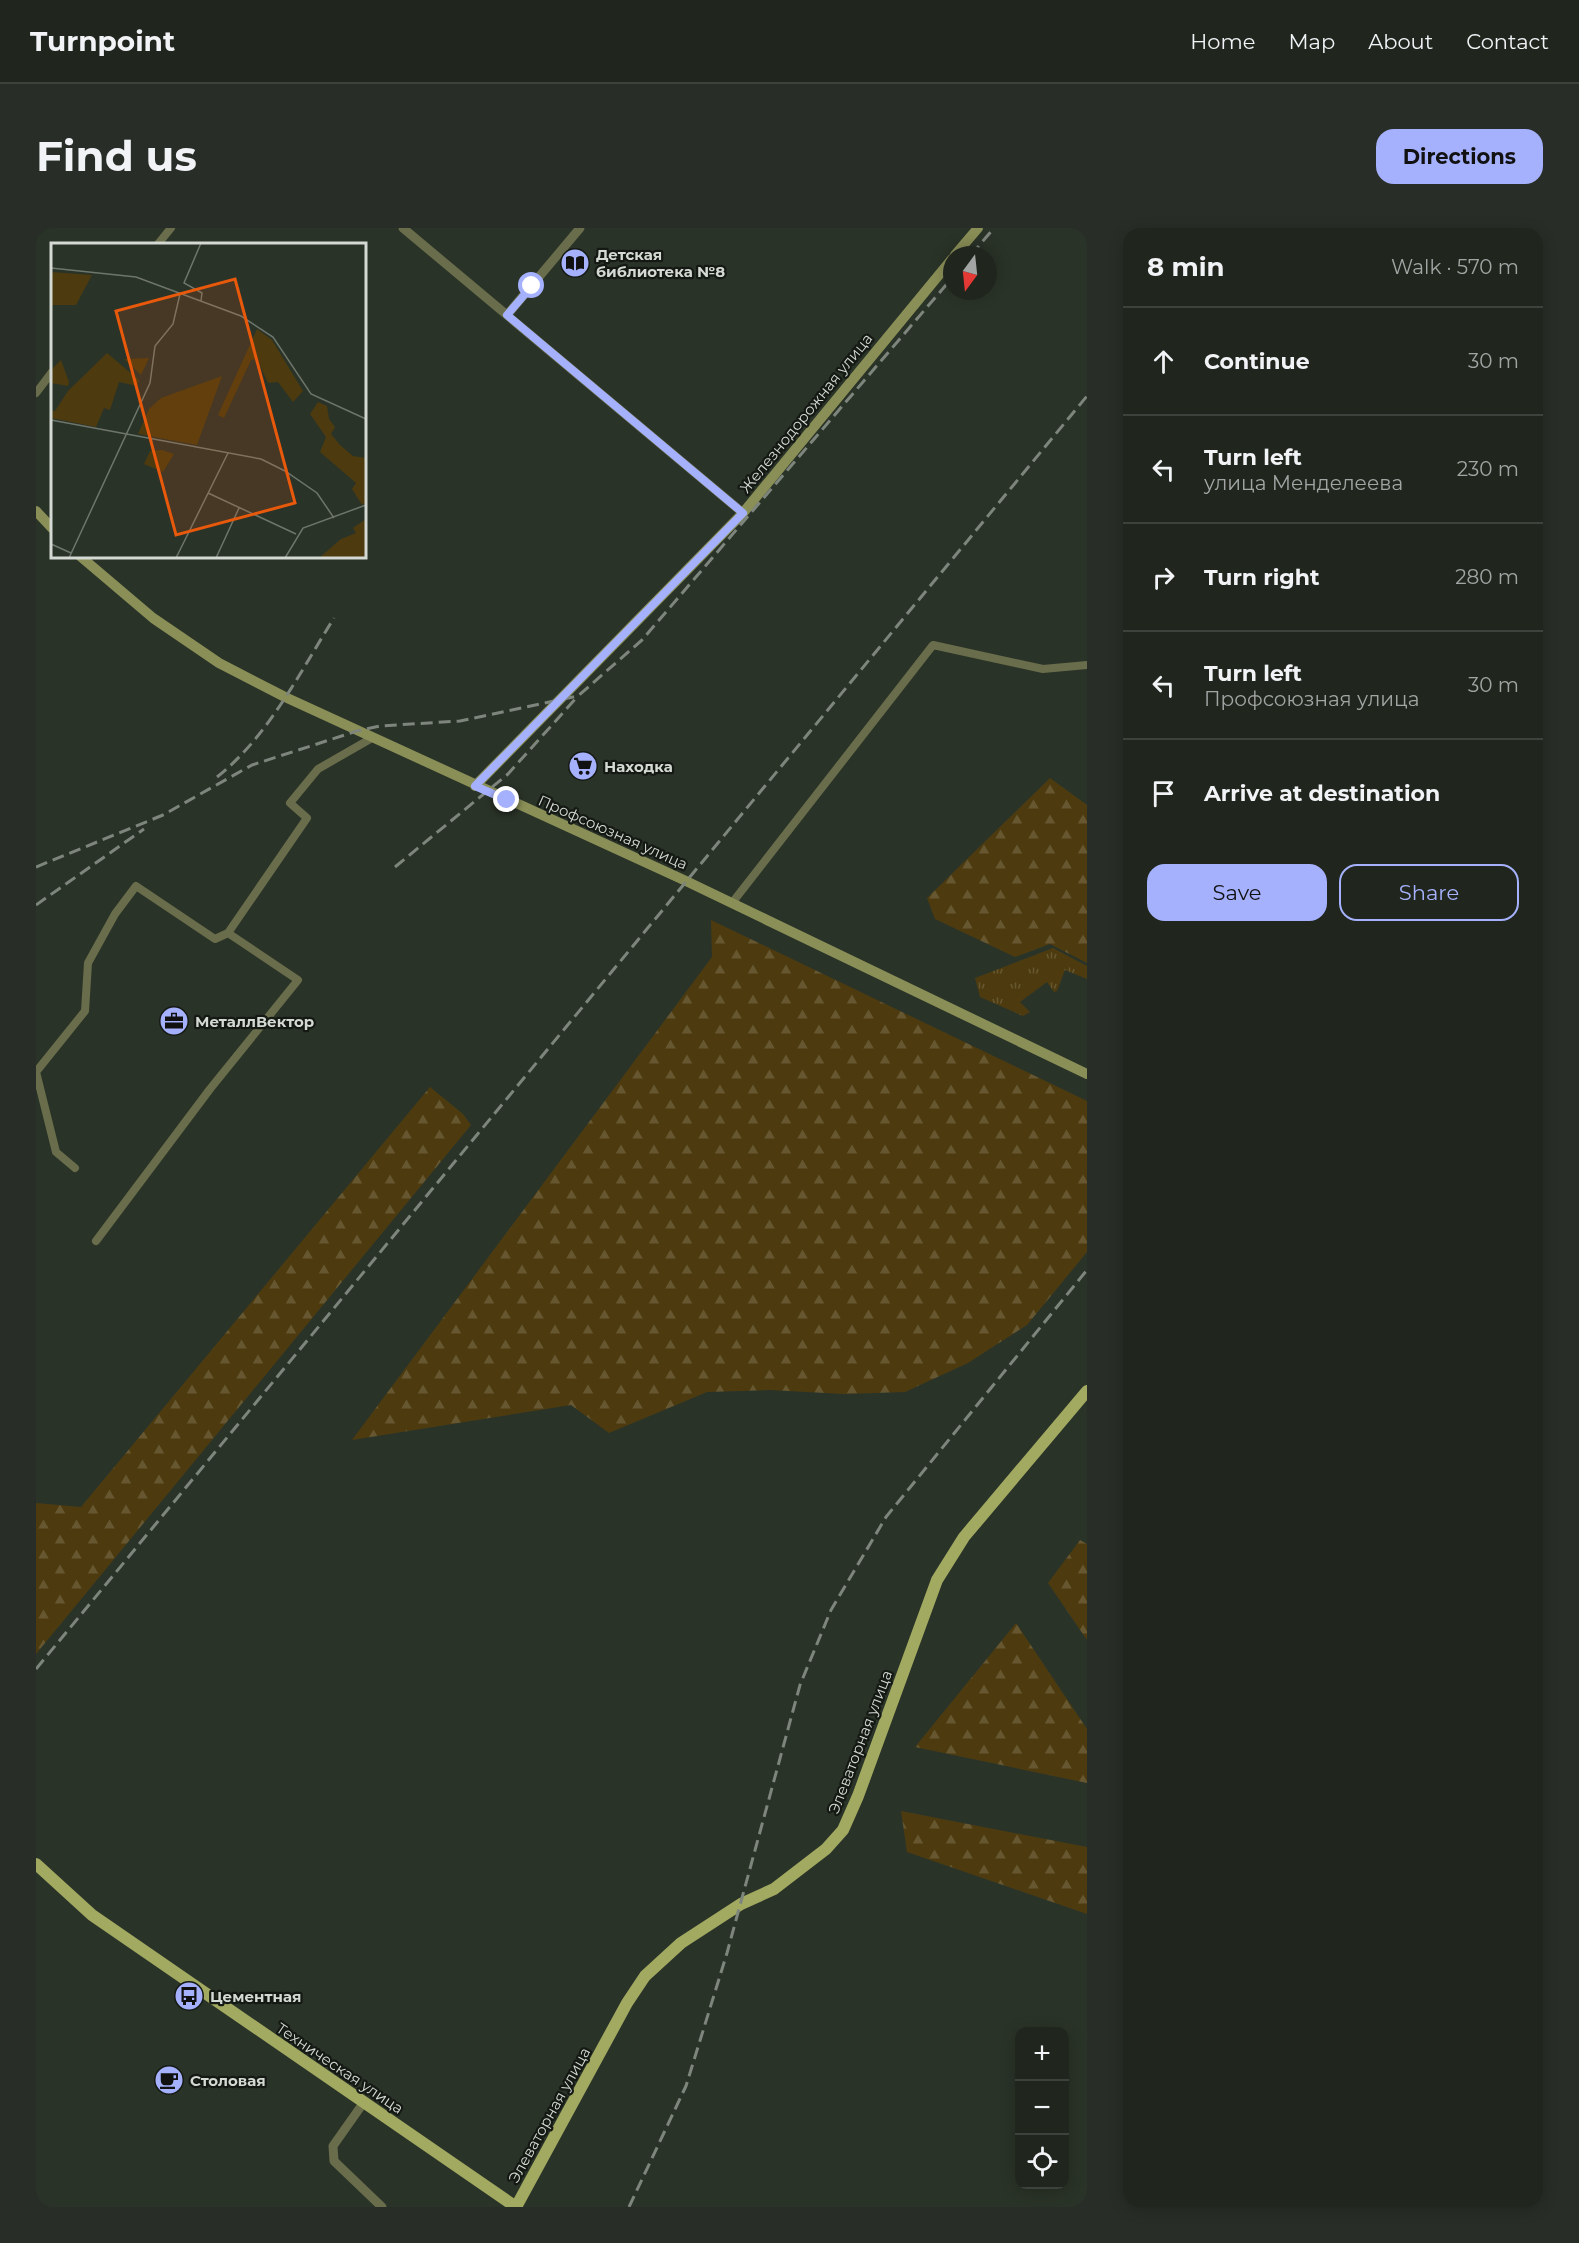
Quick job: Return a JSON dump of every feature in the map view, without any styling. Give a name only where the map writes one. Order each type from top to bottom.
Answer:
[{"type":"main road","points":[[963,246],[978,228]]},
{"type":"main road","name":"Железнодорожная улица","points":[[475,786],[743,513],[943,270]]},
{"type":"main road","points":[[36,511],[51,527]]},
{"type":"main road","name":"Профсоюзная улица","points":[[82,558],[153,618],[219,663],[372,738],[732,903],[1087,1074]]},
{"type":"main road","name":"Элеваторная улица","points":[[516,2207],[627,2003],[645,1976],[681,1943],[741,1904],[774,1889],[826,1849],[843,1830],[858,1796],[937,1580],[964,1537],[1087,1391]]},
{"type":"main road","name":"Техническая улица","points":[[36,1864],[92,1915],[516,2207]]},
{"type":"street","points":[[159,243],[171,228]]},
{"type":"street","points":[[403,228],[743,513]]},
{"type":"street","points":[[507,315],[580,228]]},
{"type":"street","points":[[36,393],[51,373]]},
{"type":"street","points":[[732,903],[933,645],[1043,669],[1087,665]]},
{"type":"street","points":[[75,1168],[56,1152],[36,1072],[84,1011],[88,963],[115,914],[136,886],[215,939],[228,933],[307,818],[290,803],[318,768],[372,738]]},
{"type":"street","points":[[96,1242],[210,1089],[298,980],[228,933]]},
{"type":"street","points":[[364,2102],[333,2146],[334,2161],[382,2207]]},
{"type":"green space","points":[[1050,778],[1087,805],[1087,963],[1050,944],[1015,957],[935,919],[927,898]]},
{"type":"green space","points":[[711,920],[1087,1101],[1087,1252],[1027,1325],[968,1363],[905,1392],[844,1394],[770,1390],[707,1392],[609,1433],[571,1405],[352,1440],[712,957]]},
{"type":"green space","points":[[1053,948],[1087,966],[1087,979],[1065,970],[1057,991],[1054,992],[1047,982],[1020,1002],[1030,1012],[1023,1016],[980,997],[975,978]]},
{"type":"green space","points":[[430,1087],[463,1114],[471,1125],[36,1654],[36,1503],[81,1507]]},
{"type":"green space","points":[[1080,1540],[1087,1544],[1087,1640],[1048,1583]]},
{"type":"green space","points":[[1016,1623],[1087,1729],[1087,1783],[915,1747]]},
{"type":"green space","points":[[901,1811],[1087,1847],[1087,1914],[907,1852]]},
{"type":"railway","points":[[979,246],[994,228]]},
{"type":"railway","points":[[36,867],[163,815],[252,765],[357,731],[380,726],[460,721],[578,696],[642,640],[943,289]]},
{"type":"railway","points":[[36,1669],[1087,396]]},
{"type":"railway","points":[[217,777],[252,743],[282,703],[334,618]]},
{"type":"railway","points":[[395,867],[508,774],[578,696]]},
{"type":"railway","points":[[36,905],[144,829]]},
{"type":"railway","points":[[629,2207],[686,2086],[727,1953],[800,1685],[831,1610],[886,1517],[1087,1270]]},
{"type":"place","name":"Детская библиотека №8","points":[[575,263]]},
{"type":"place","name":"Находка","points":[[583,766]]},
{"type":"place","name":"МеталлВектор","points":[[174,1021]]},
{"type":"place","name":"Цементная","points":[[189,1996]]},
{"type":"place","name":"Столовая","points":[[169,2080]]},
{"type":"route","points":[[507,800],[475,786],[743,513],[507,315],[532,286]]}]
